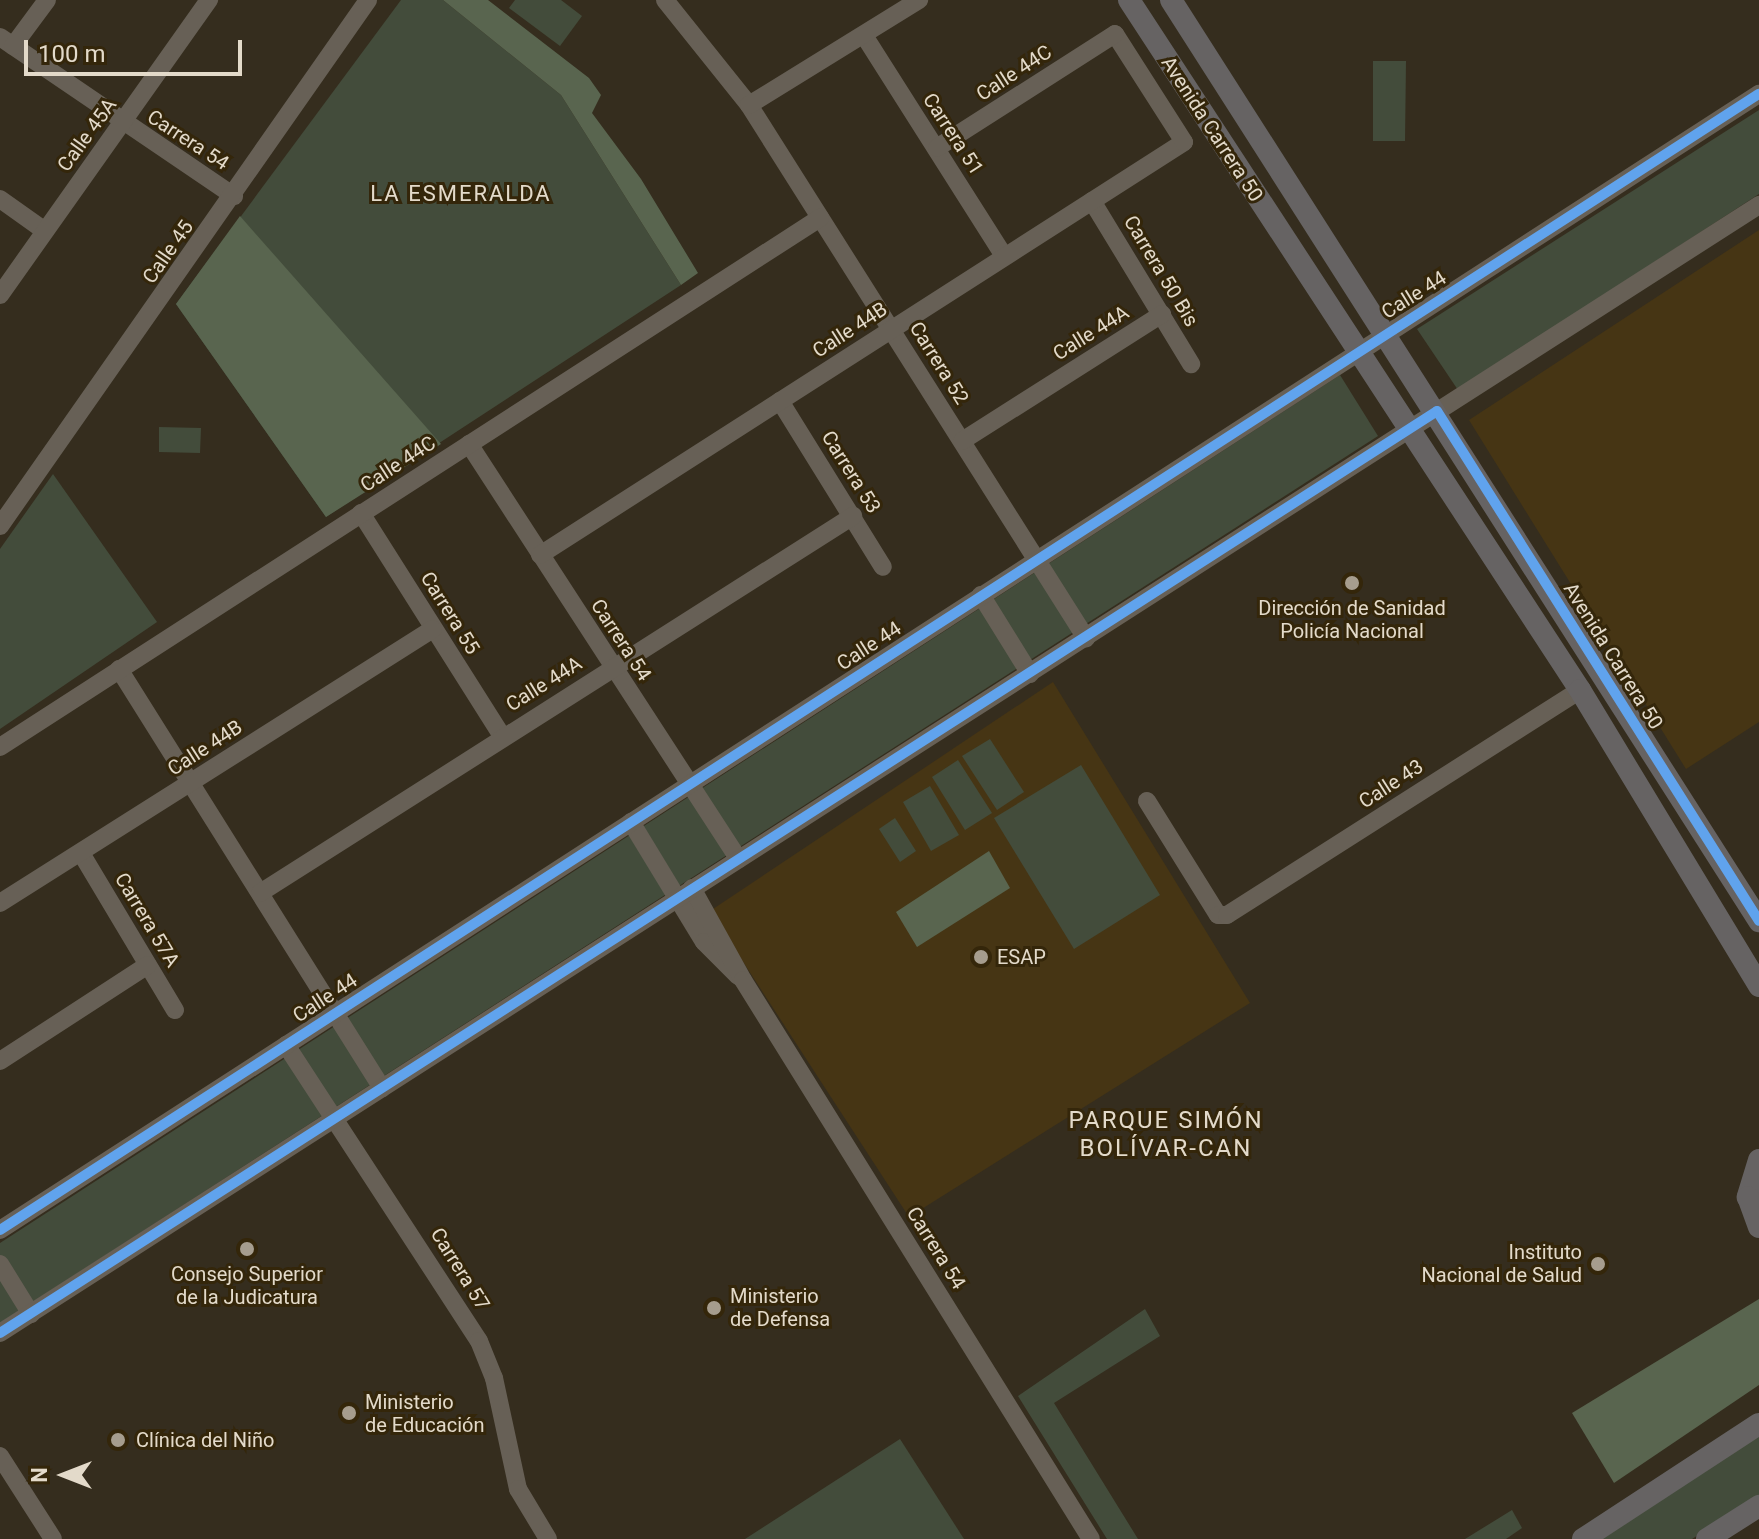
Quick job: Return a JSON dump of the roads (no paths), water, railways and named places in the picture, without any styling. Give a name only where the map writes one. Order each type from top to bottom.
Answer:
[{"type":"main road","name":"Avenida Carrera 50","points":[[1129,0],[1580,690],[1759,986]]},
{"type":"main road","name":"Avenida Carrera 50","points":[[1171,0],[1437,411],[1759,921]]},
{"type":"main road","points":[[1759,1160],[1748,1197],[1759,1227]]},
{"type":"main road","points":[[1583,1539],[1755,1425]]},
{"type":"main road","points":[[1707,1539],[1759,1506]]},
{"type":"street","points":[[6,42],[47,0]]},
{"type":"street","name":"Calle 45A","points":[[0,295],[209,0]]},
{"type":"street","name":"Calle 45","points":[[0,526],[234,196],[368,0]]},
{"type":"street","name":"Carrera 52","points":[[665,0],[749,105],[1086,638]]},
{"type":"street","points":[[749,105],[865,37],[919,0]]},
{"type":"street","name":"Avenida Carrera 50","points":[[1115,34],[1184,142]]},
{"type":"street","name":"Calle 44C","points":[[937,148],[1115,34]]},
{"type":"street","name":"Carrera 51","points":[[865,37],[1004,256]]},
{"type":"street","name":"Carrera 54","points":[[6,42],[123,124],[234,196]]},
{"type":"street","name":"Calle 44","points":[[0,1230],[1759,94]]},
{"type":"street","name":"Calle 44B","points":[[540,555],[1184,142]]},
{"type":"street","points":[[0,199],[45,231]]},
{"type":"street","name":"Carrera 50 Bis","points":[[1092,201],[1191,364]]},
{"type":"street","points":[[0,1333],[1759,205]]},
{"type":"street","name":"Calle 44C","points":[[0,747],[820,218]]},
{"type":"street","name":"Calle 44A","points":[[962,441],[1162,314]]},
{"type":"street","name":"Carrera 53","points":[[780,401],[883,567]]},
{"type":"street","name":"Carrera 54","points":[[469,444],[738,859]]},
{"type":"street","name":"Carrera 55","points":[[361,513],[502,736]]},
{"type":"street","name":"Calle 44A","points":[[260,893],[502,736],[853,516]]},
{"type":"street","points":[[981,595],[1030,674]]},
{"type":"street","name":"Calle 44B","points":[[0,903],[433,629]]},
{"type":"street","points":[[119,669],[382,1088]]},
{"type":"street","name":"Calle 43","points":[[1147,801],[1218,915],[1227,915],[1580,690]]},
{"type":"street","name":"Carrera 54","points":[[631,822],[685,893],[704,942],[743,980],[1091,1539]]},
{"type":"street","name":"Carrera 57A","points":[[81,853],[175,1010]]},
{"type":"street","points":[[0,1061],[148,965]]},
{"type":"street","name":"Carrera 57","points":[[286,1045],[479,1341],[494,1378],[518,1489],[548,1539]]},
{"type":"street","points":[[0,1264],[31,1314]]},
{"type":"street","points":[[0,1456],[53,1539]]},
{"type":"place","name":"Dirección de Sanidad Policía Nacional","points":[[1352,583]]},
{"type":"place","name":"ESAP","points":[[981,957]]},
{"type":"place","name":"Consejo Superior de la Judicatura","points":[[247,1249]]},
{"type":"place","name":"Instituto Nacional de Salud","points":[[1598,1264]]},
{"type":"place","name":"Ministerio de Defensa","points":[[714,1308]]},
{"type":"place","name":"Ministerio de Educación","points":[[349,1413]]},
{"type":"place","name":"Clínica del Niño","points":[[118,1440]]},
{"type":"district","name":"LA ESMERALDA","points":[[461,194]]},
{"type":"district","name":"PARQUE SIMÓN BOLÍVAR-CAN","points":[[1166,1135]]}]
